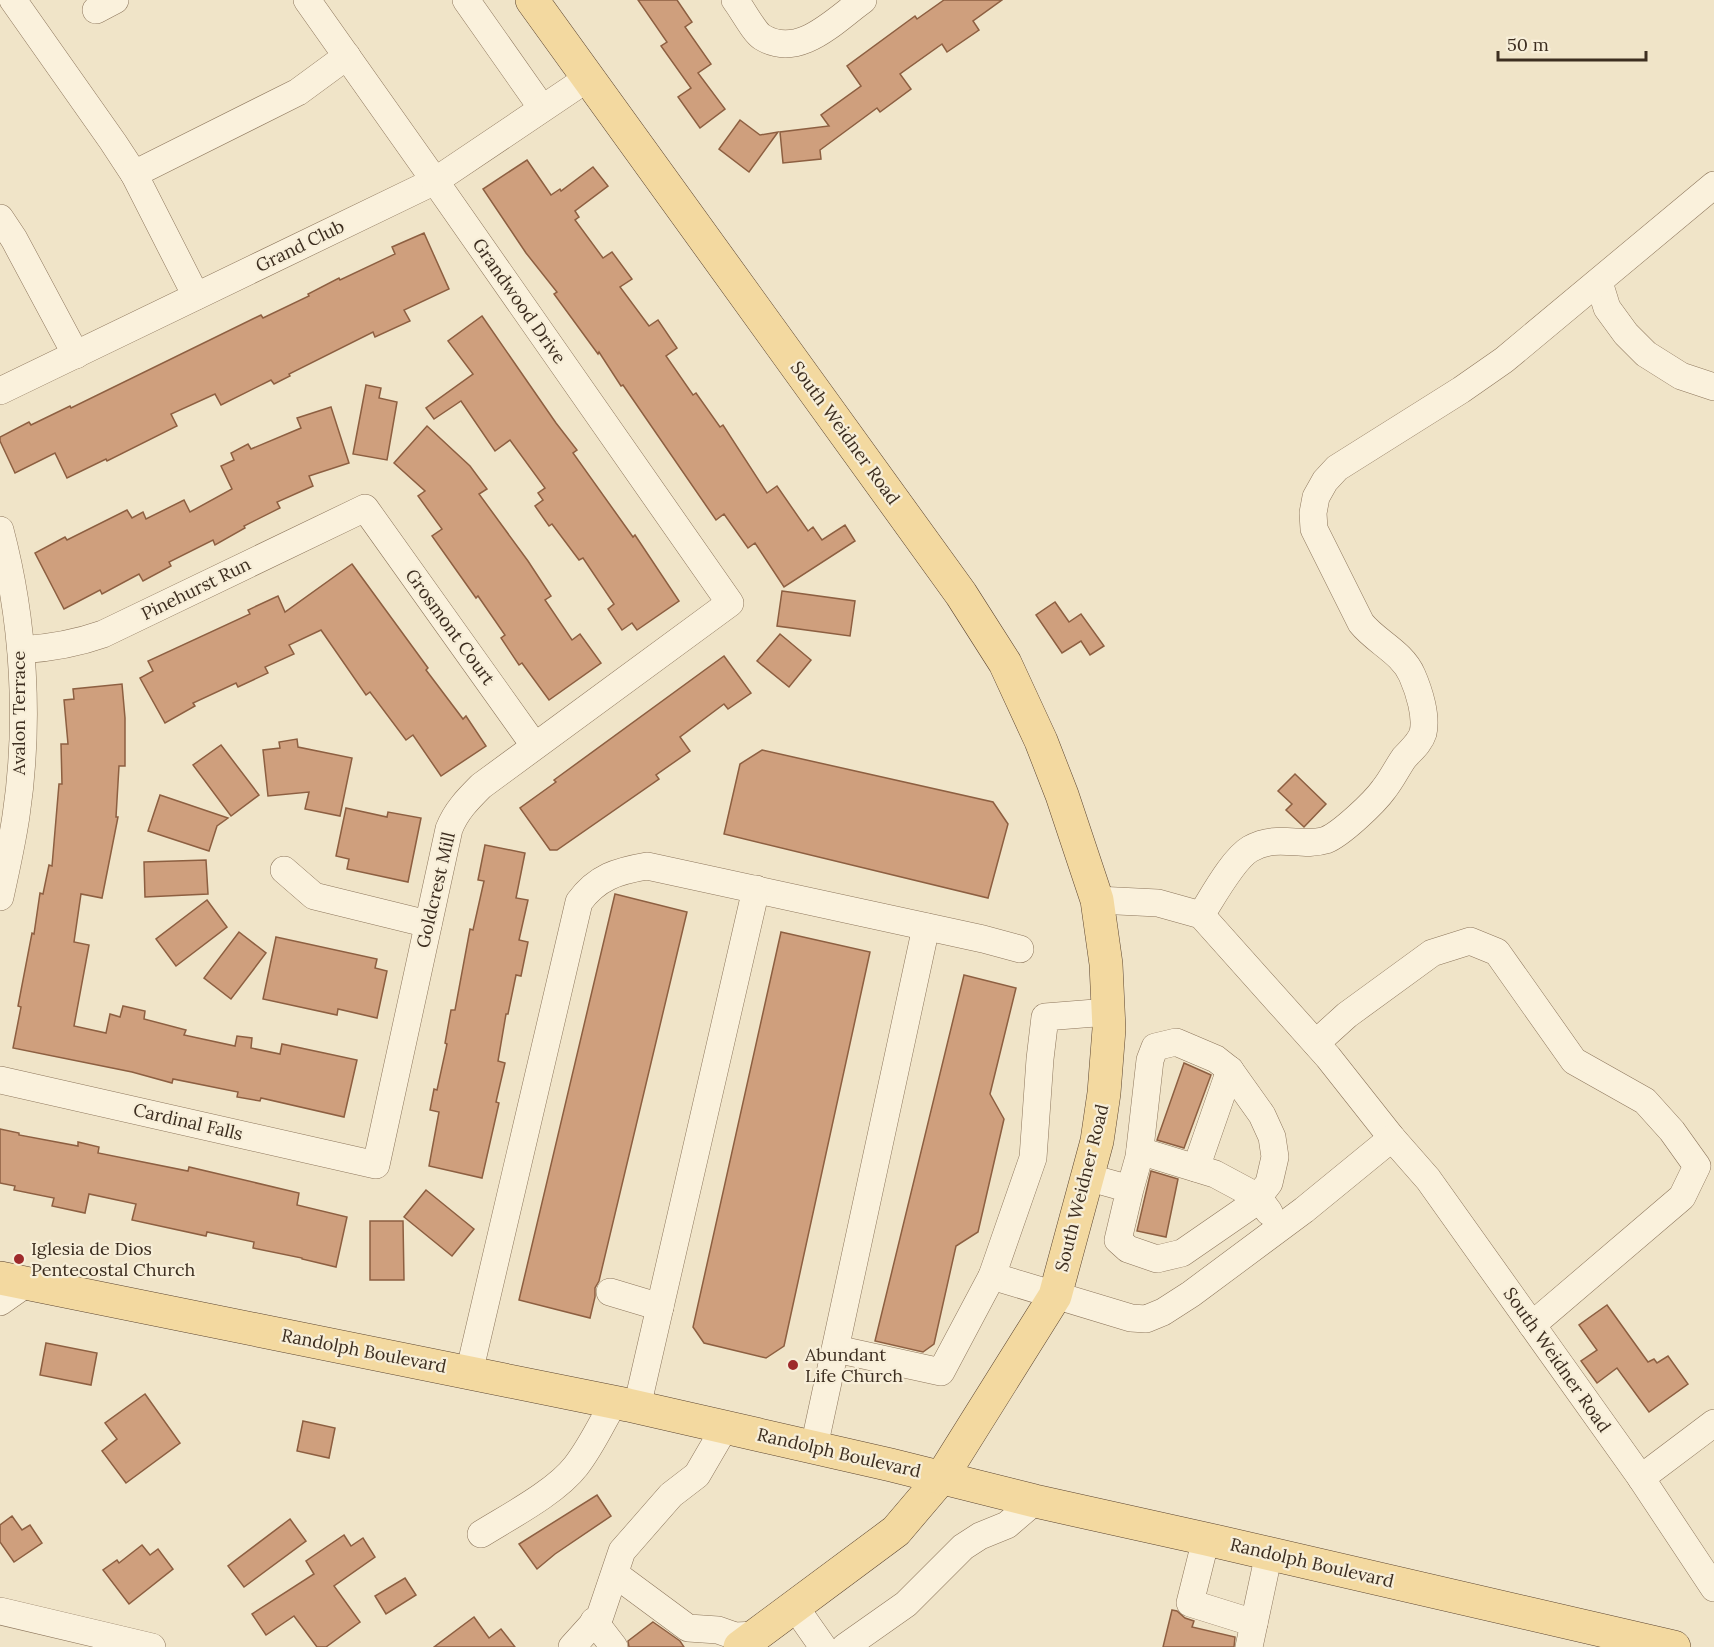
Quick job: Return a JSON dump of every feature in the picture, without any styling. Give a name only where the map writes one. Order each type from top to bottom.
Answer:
[{"type":"main road","name":"South Weidner Road","points":[[532,0],[962,594],[1005,663],[1041,741],[1062,795],[1096,900],[1106,964],[1108,1012],[1104,1093],[1087,1178],[1055,1296],[941,1478],[896,1531],[748,1641]]},
{"type":"main road","name":"Randolph Boulevard","points":[[13,1281],[625,1404],[1035,1501],[1674,1647]]},
{"type":"street","points":[[13,0],[134,174],[196,296]]},
{"type":"street","name":"Grandwood Drive","points":[[307,0],[730,603]]},
{"type":"street","points":[[466,0],[542,108]]},
{"type":"street","points":[[735,0],[761,37],[785,45],[809,40],[863,0]]},
{"type":"street","points":[[134,174],[298,92],[347,56]]},
{"type":"street","name":"Grand Club","points":[[0,391],[435,181],[588,78]]},
{"type":"street","points":[[1096,900],[1158,903],[1201,915],[1235,864],[1250,850],[1266,843],[1285,840],[1317,842],[1337,834],[1384,789],[1403,760],[1421,740],[1424,731],[1423,713],[1412,674],[1402,659],[1361,623],[1314,529],[1313,513],[1316,497],[1325,481],[1337,468],[1461,390],[1504,360],[1714,185]]},
{"type":"street","points":[[0,218],[14,239],[76,355]]},
{"type":"street","points":[[1599,282],[1607,308],[1626,334],[1646,354],[1681,376],[1714,387]]},
{"type":"street","name":"Pinehurst Run","points":[[21,650],[78,643],[103,634],[365,508]]},
{"type":"street","name":"Grosmont Court","points":[[365,508],[534,745]]},
{"type":"street","name":"Avalon Terrace","points":[[0,530],[15,595],[21,650],[22,733],[16,814],[0,897]]},
{"type":"street","name":"Goldcrest Mill","points":[[376,1165],[449,829],[454,818],[481,786],[730,603]]},
{"type":"street","points":[[469,1372],[579,902],[590,887],[619,871],[647,866],[1020,949]]},
{"type":"street","points":[[284,870],[314,896],[428,924]]},
{"type":"street","points":[[481,1534],[532,1502],[563,1479],[625,1404],[660,1307],[756,889]]},
{"type":"street","name":"South Weidner Road","points":[[1201,915],[1316,1043],[1428,1179],[1641,1478],[1714,1588]]},
{"type":"street","points":[[814,1447],[926,927]]},
{"type":"street","points":[[1316,1043],[1347,1015],[1432,953],[1470,941],[1497,952],[1574,1062],[1645,1101],[1672,1131],[1697,1166],[1682,1197],[1532,1325]]},
{"type":"street","points":[[836,1349],[941,1372],[992,1276],[1034,1158],[1045,1017],[1108,1012]]},
{"type":"street","points":[[1176,1042],[1216,1059],[1230,1070],[1262,1115],[1272,1137],[1275,1157],[1269,1183],[1253,1204],[1182,1252],[1157,1259],[1128,1249],[1118,1240],[1140,1151],[1150,1060],[1155,1047],[1176,1042]]},
{"type":"street","points":[[1107,1058],[1150,1060]]},
{"type":"street","points":[[1196,1168],[1230,1070]]},
{"type":"street","name":"Cardinal Falls","points":[[0,1080],[376,1165]]},
{"type":"street","name":"South Weidner Road","points":[[1055,1296],[1131,1318],[1146,1319],[1163,1312],[1281,1227],[1392,1138]]},
{"type":"street","points":[[1140,1151],[1215,1174],[1258,1197],[1281,1227]]},
{"type":"street","points":[[1087,1178],[1130,1189]]},
{"type":"street","points":[[992,1276],[1055,1296]]},
{"type":"street","points":[[0,1302],[13,1281]]},
{"type":"street","points":[[610,1292],[660,1307]]},
{"type":"street","points":[[1641,1478],[1714,1423]]},
{"type":"street","points":[[572,1647],[600,1616],[622,1551],[671,1495],[697,1475],[725,1427]]},
{"type":"street","points":[[845,1647],[906,1604],[963,1547],[980,1536],[1007,1525],[1035,1501]]},
{"type":"street","points":[[1206,1539],[1190,1603],[1251,1635],[1269,1553]]},
{"type":"street","points":[[615,1574],[693,1637],[718,1630],[748,1641]]},
{"type":"street","points":[[795,1607],[823,1647]]},
{"type":"street","points":[[0,1611],[152,1647]]},
{"type":"street","points":[[594,1621],[614,1647]]},
{"type":"building","points":[[638,0],[677,0],[692,22],[685,27],[711,64],[698,73],[725,109],[700,128],[678,97],[691,88],[661,46],[667,42]]},
{"type":"building","points":[[944,0],[1002,0],[973,21],[979,30],[947,52],[942,44],[900,74],[911,89],[880,112],[877,108],[820,150],[821,159],[783,163],[780,132],[829,126],[821,115],[861,86],[847,66],[915,16],[917,19]]},
{"type":"building","points":[[740,120],[760,135],[778,132],[749,172],[719,149]]},
{"type":"building","points":[[527,160],[551,195],[560,189],[561,191],[593,167],[608,186],[575,211],[579,217],[575,220],[603,258],[612,252],[632,279],[620,287],[649,326],[658,320],[677,348],[666,356],[693,395],[696,393],[720,427],[723,425],[767,493],[777,486],[808,531],[813,527],[822,540],[845,525],[855,541],[784,587],[755,543],[748,548],[724,514],[716,520],[623,385],[621,386],[599,352],[598,354],[554,294],[557,292],[526,253],[483,189]]},
{"type":"building","points":[[424,233],[449,289],[404,310],[410,321],[375,337],[373,332],[289,374],[290,376],[274,384],[271,380],[221,405],[215,394],[171,414],[177,426],[67,478],[55,453],[15,473],[0,437],[29,422],[31,425],[70,406],[71,408],[261,315],[263,318],[309,296],[308,294],[339,278],[340,280],[395,254],[392,247]]},
{"type":"building","points":[[482,316],[577,450],[573,453],[633,537],[635,535],[679,601],[637,630],[632,623],[622,630],[608,609],[614,604],[583,558],[579,560],[552,524],[549,526],[535,506],[543,500],[538,493],[545,488],[510,440],[495,451],[461,401],[434,419],[426,408],[473,374],[448,341]]},
{"type":"building","points":[[366,385],[381,388],[379,398],[397,402],[387,460],[353,454]]},
{"type":"building","points":[[331,407],[349,463],[309,476],[313,486],[277,502],[280,508],[244,526],[245,528],[215,545],[213,540],[169,562],[171,566],[143,581],[139,574],[102,594],[100,590],[64,609],[35,553],[127,510],[132,518],[143,512],[146,519],[184,500],[190,512],[232,489],[221,466],[234,460],[231,453],[248,444],[251,449],[301,428],[297,418]]},
{"type":"building","points":[[427,426],[470,466],[487,489],[479,494],[551,596],[545,600],[572,640],[580,634],[601,663],[549,700],[522,663],[519,665],[501,638],[505,635],[432,536],[442,529],[418,496],[425,491],[394,463]]},
{"type":"building","points":[[352,564],[428,668],[426,670],[463,719],[466,716],[486,746],[441,776],[413,735],[406,740],[370,692],[366,695],[321,630],[289,645],[294,654],[265,667],[268,673],[238,687],[236,683],[193,703],[195,706],[165,723],[140,678],[153,671],[148,661],[250,614],[248,610],[278,596],[285,612]]},
{"type":"building","points":[[782,591],[855,601],[850,636],[777,626]]},
{"type":"building","points":[[1055,602],[1069,622],[1081,614],[1104,646],[1090,655],[1081,641],[1062,653],[1036,615]]},
{"type":"building","points":[[780,634],[811,660],[789,687],[757,661]]},
{"type":"building","points":[[724,656],[751,693],[728,709],[724,704],[680,737],[690,751],[656,775],[659,779],[557,850],[550,850],[520,808],[556,782],[554,780]]},
{"type":"building","points":[[122,684],[125,766],[119,766],[116,817],[118,817],[102,898],[81,894],[74,942],[89,945],[74,1026],[106,1033],[110,1014],[120,1017],[123,1006],[145,1011],[144,1019],[186,1030],[184,1035],[235,1046],[237,1036],[252,1038],[251,1048],[280,1054],[282,1044],[357,1060],[344,1117],[261,1098],[260,1101],[237,1097],[238,1092],[173,1079],[172,1083],[132,1072],[13,1048],[21,1007],[18,1006],[32,933],[34,934],[40,893],[43,894],[49,865],[52,866],[59,784],[62,784],[61,744],[68,744],[64,700],[74,699],[73,689]]},
{"type":"building","points":[[297,739],[298,747],[352,758],[340,816],[305,809],[309,792],[268,796],[263,750],[280,748],[279,742]]},
{"type":"building","points":[[221,745],[259,795],[231,816],[193,765]]},
{"type":"building","points":[[762,750],[993,802],[1008,824],[988,898],[724,834],[740,764]]},
{"type":"building","points":[[1295,774],[1326,804],[1304,827],[1286,810],[1292,804],[1278,791]]},
{"type":"building","points":[[160,795],[228,818],[217,826],[209,851],[148,831]]},
{"type":"building","points":[[346,808],[387,817],[388,812],[421,818],[408,882],[347,869],[349,859],[336,856]]},
{"type":"building","points":[[485,845],[525,853],[516,898],[528,900],[519,940],[528,942],[521,976],[516,975],[508,1014],[506,1014],[498,1061],[505,1063],[496,1102],[499,1103],[482,1178],[429,1166],[439,1112],[430,1110],[447,1044],[445,1043],[451,1010],[455,1010],[470,929],[473,930],[484,881],[478,880]]},
{"type":"building","points":[[206,860],[208,894],[145,897],[144,862]]},
{"type":"building","points":[[615,894],[687,912],[599,1281],[595,1288],[590,1318],[519,1300]]},
{"type":"building","points":[[207,900],[227,927],[176,966],[156,939]]},
{"type":"building","points":[[239,932],[266,953],[231,999],[204,978]]},
{"type":"building","points":[[781,932],[870,952],[784,1346],[766,1358],[704,1343],[693,1327]]},
{"type":"building","points":[[276,937],[377,959],[375,968],[387,971],[377,1018],[338,1009],[337,1015],[263,999]]},
{"type":"building","points":[[964,975],[1016,988],[990,1094],[1004,1119],[978,1232],[956,1246],[934,1344],[923,1352],[875,1341]]},
{"type":"building","points":[[1184,1063],[1211,1075],[1184,1148],[1157,1140]]},
{"type":"building","points":[[0,1129],[19,1133],[19,1135],[78,1146],[78,1142],[99,1147],[98,1153],[188,1171],[189,1167],[299,1193],[297,1205],[347,1217],[336,1267],[253,1248],[254,1242],[207,1232],[206,1236],[132,1220],[136,1204],[89,1194],[85,1213],[52,1206],[54,1198],[14,1190],[15,1186],[0,1183]]},
{"type":"building","points":[[1151,1171],[1178,1179],[1166,1237],[1137,1231]]},
{"type":"building","points":[[426,1190],[474,1229],[452,1256],[404,1217]]},
{"type":"building","points":[[370,1221],[403,1221],[404,1280],[370,1280]]},
{"type":"building","points":[[1607,1305],[1648,1362],[1654,1359],[1657,1363],[1668,1356],[1688,1384],[1649,1412],[1617,1368],[1597,1383],[1581,1361],[1597,1350],[1579,1325]]},
{"type":"building","points":[[46,1343],[97,1353],[91,1385],[40,1375]]},
{"type":"building","points":[[145,1394],[180,1443],[126,1483],[102,1451],[117,1439],[105,1423]]},
{"type":"building","points":[[303,1421],[335,1428],[329,1458],[297,1451]]},
{"type":"building","points":[[597,1495],[611,1516],[537,1569],[519,1544]]},
{"type":"building","points":[[12,1516],[22,1530],[30,1525],[42,1543],[14,1562],[0,1542],[0,1525]]},
{"type":"building","points":[[290,1519],[306,1541],[244,1587],[228,1566]]},
{"type":"building","points":[[344,1535],[351,1546],[363,1538],[375,1557],[334,1586],[360,1622],[326,1647],[317,1647],[294,1616],[266,1635],[252,1614],[314,1574],[306,1561]]},
{"type":"building","points":[[142,1545],[150,1555],[158,1549],[173,1569],[129,1604],[103,1570],[117,1560],[119,1563]]},
{"type":"building","points":[[405,1578],[416,1595],[386,1614],[375,1596]]},
{"type":"building","points":[[1172,1610],[1194,1621],[1192,1627],[1235,1637],[1234,1647],[1163,1647]]},
{"type":"building","points":[[474,1617],[489,1638],[501,1629],[515,1647],[434,1647]]},
{"type":"building","points":[[653,1622],[680,1641],[684,1647],[629,1647],[628,1641]]},
{"type":"place","name":"Iglesia de Dios Pentecostal Church","points":[[19,1259]]},
{"type":"place","name":"Abundant Life Church","points":[[793,1365]]}]
